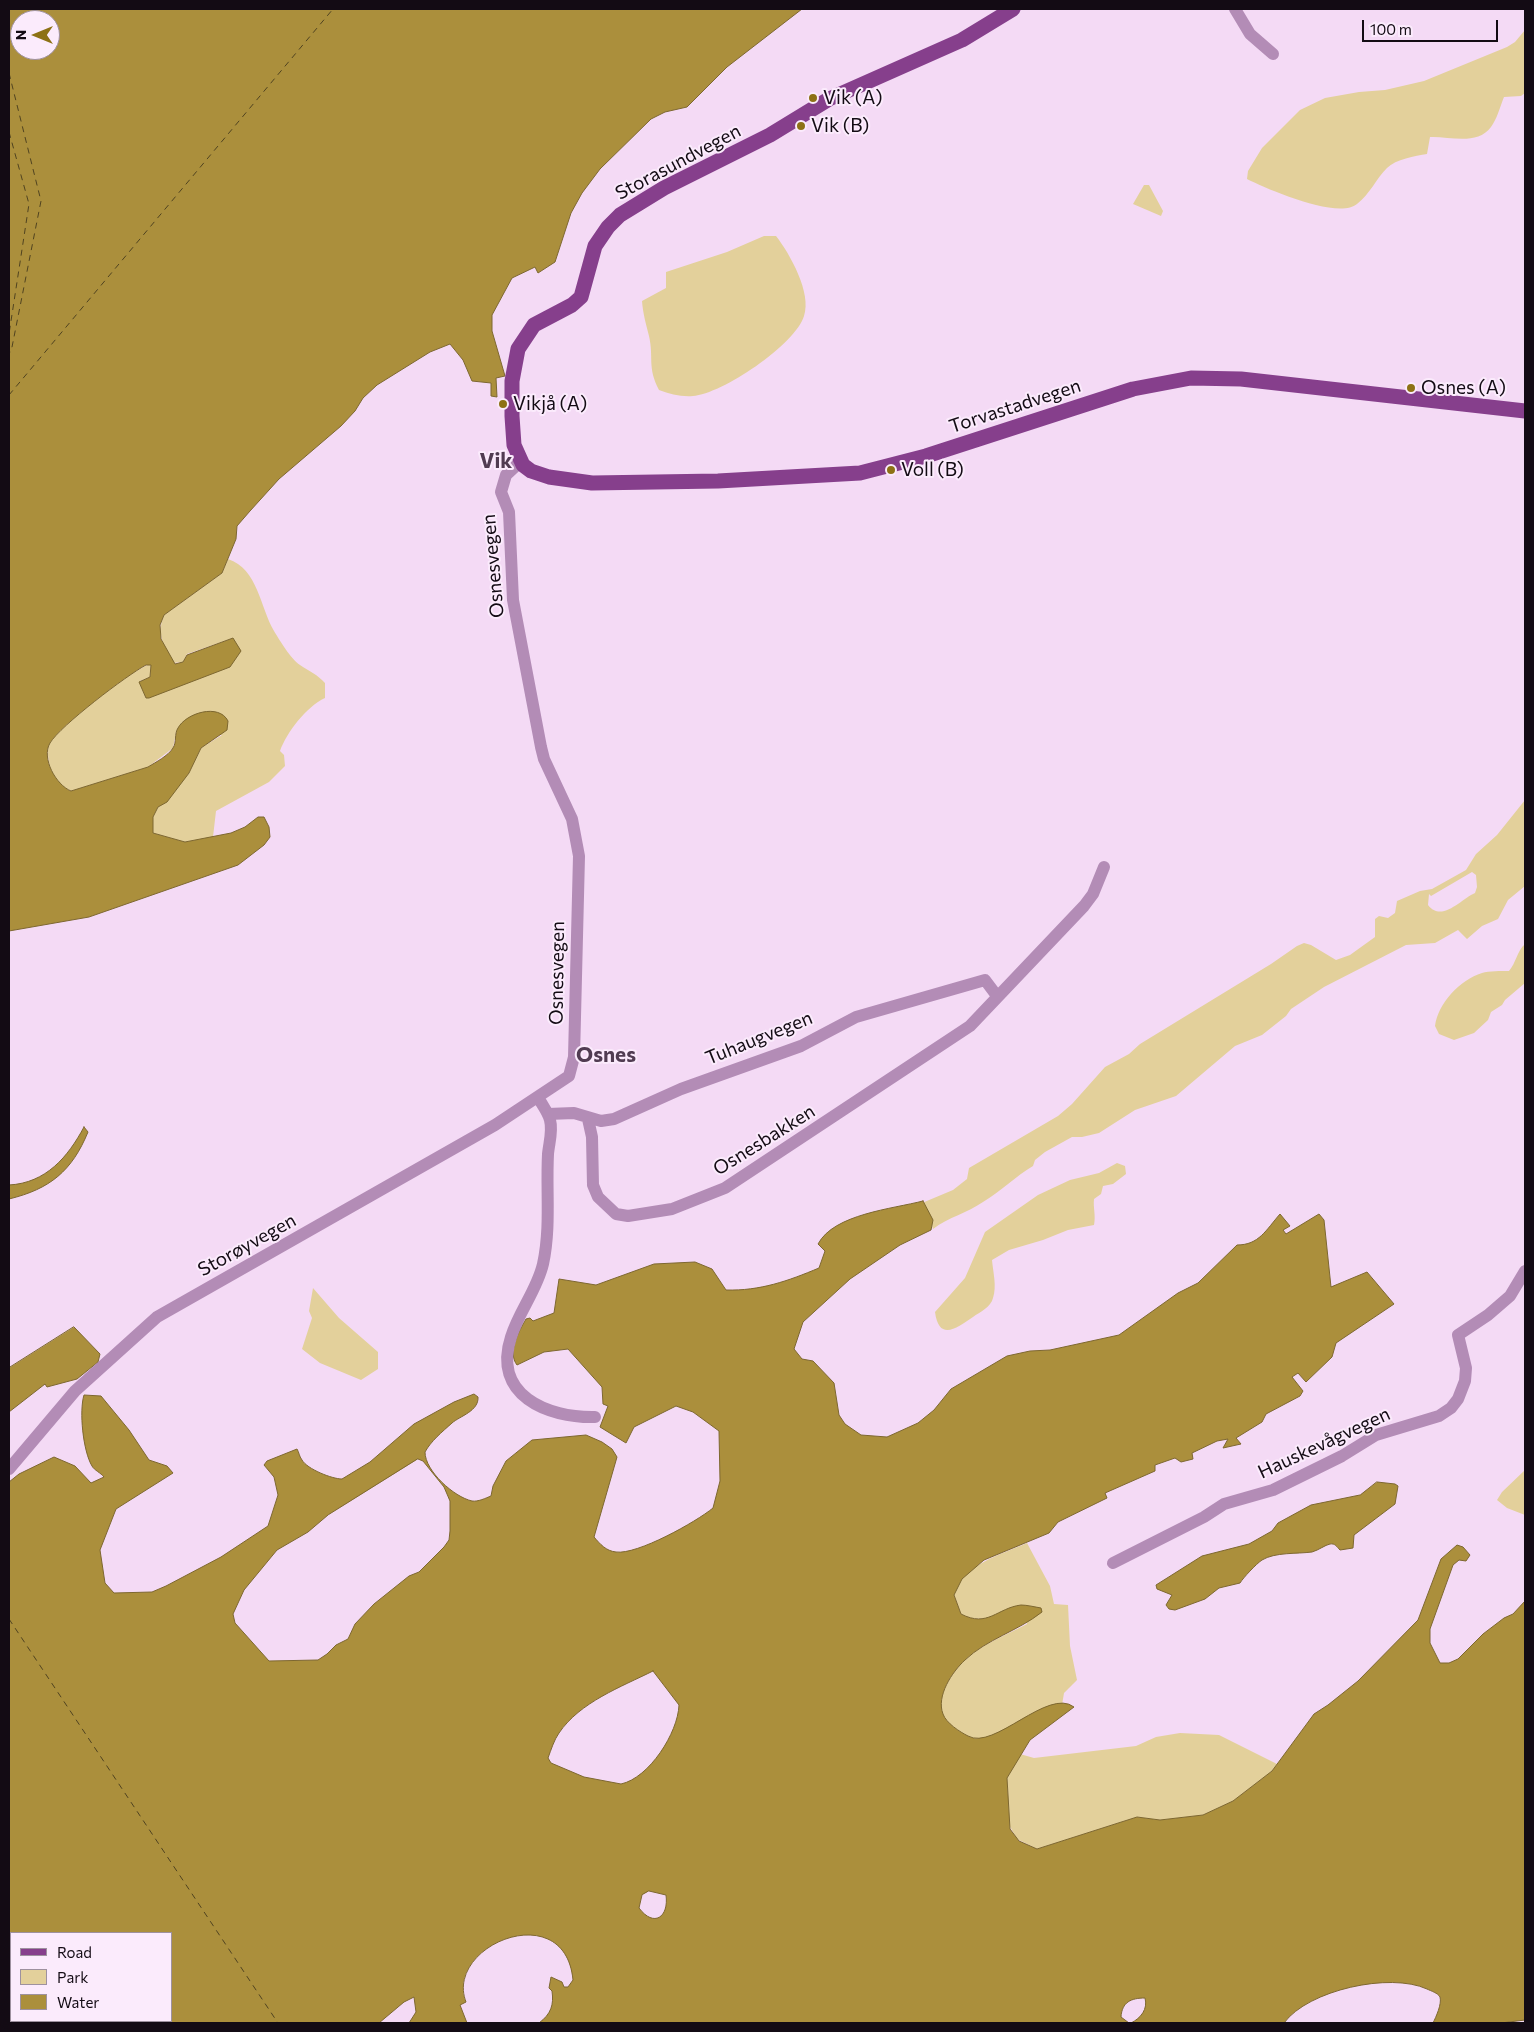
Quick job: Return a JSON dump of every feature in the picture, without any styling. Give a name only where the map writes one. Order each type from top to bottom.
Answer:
[{"type":"main road","name":"Storasundvegen","points":[[520,462],[514,445],[512,416],[512,381],[518,349],[534,325],[572,305],[580,297],[595,246],[608,227],[620,215],[664,188],[770,135],[829,99],[962,40],[1013,9]]},
{"type":"main road","name":"Torvastadvegen","points":[[520,462],[527,469],[543,475],[592,484],[718,482],[860,473],[926,456],[1140,387],[1191,378],[1241,378],[1525,411]]},
{"type":"street","points":[[1235,9],[1254,39],[1273,54]]},
{"type":"street","name":"Osnesvegen","points":[[520,462],[506,474],[501,492],[509,512],[513,600],[544,759],[572,819],[579,856],[573,1065],[565,1080],[538,1097]]},
{"type":"street","name":"Osnesbakken","points":[[588,1119],[592,1137],[593,1185],[598,1197],[606,1207],[616,1214],[628,1216],[672,1209],[725,1188],[834,1118],[970,1026],[1084,906],[1093,894],[1104,867]]},
{"type":"street","name":"Tuhaugvegen","points":[[548,1114],[574,1113],[588,1119],[601,1121],[614,1119],[681,1088],[800,1046],[856,1016],[985,980],[997,996]]},
{"type":"street","points":[[538,1097],[548,1114],[551,1128],[548,1154],[549,1208],[546,1249],[540,1274],[511,1337],[508,1365],[518,1389],[534,1405],[565,1415],[595,1416]]},
{"type":"street","name":"Storøyvegen","points":[[9,1469],[76,1391],[157,1317],[495,1125],[538,1097]]},
{"type":"street","name":"Hauskevågvegen","points":[[1113,1563],[1204,1517],[1224,1504],[1273,1490],[1342,1456],[1376,1435],[1439,1416],[1451,1408],[1458,1399],[1466,1374],[1464,1353],[1458,1335],[1488,1315],[1510,1296],[1525,1272]]},
{"type":"green space","points":[[1525,30],[1525,93],[1521,96],[1504,97],[1497,117],[1485,133],[1462,139],[1430,137],[1427,154],[1395,162],[1383,172],[1366,196],[1357,204],[1348,208],[1319,206],[1286,196],[1247,179],[1248,171],[1262,148],[1300,110],[1325,98],[1385,90],[1424,81],[1507,47],[1515,42]]},
{"type":"green space","points":[[1144,185],[1149,185],[1163,211],[1161,216],[1133,204]]},
{"type":"green space","points":[[764,236],[776,236],[798,274],[805,296],[806,307],[798,328],[773,354],[721,387],[693,396],[676,395],[659,390],[653,375],[650,344],[642,301],[666,288],[666,272],[727,252]]},
{"type":"green space","points":[[228,559],[246,571],[252,580],[274,631],[289,654],[300,665],[325,683],[325,698],[304,714],[287,736],[280,751],[284,755],[285,766],[269,782],[216,811],[213,837],[185,842],[153,833],[153,817],[158,807],[189,773],[201,748],[222,735],[176,732],[173,748],[148,767],[71,791],[60,785],[53,776],[48,750],[50,742],[57,734],[130,675],[151,664],[150,677],[140,681],[146,698],[233,638],[187,654],[183,662],[173,663],[161,634],[164,615],[222,573]]},
{"type":"green space","points":[[1525,800],[1525,886],[1508,900],[1498,919],[1482,926],[1467,939],[1458,930],[1435,943],[1406,945],[1324,987],[1291,1009],[1286,1016],[1262,1035],[1235,1046],[1176,1096],[1135,1110],[1099,1133],[1072,1137],[1045,1152],[1035,1160],[1033,1166],[990,1198],[933,1229],[922,1203],[953,1190],[967,1179],[969,1168],[1058,1116],[1072,1104],[1105,1067],[1129,1054],[1140,1044],[1271,964],[1297,946],[1304,943],[1311,945],[1336,960],[1350,955],[1375,937],[1375,919],[1379,916],[1388,918],[1395,913],[1397,901],[1420,891],[1432,889],[1466,870],[1476,854],[1497,835]],"holes":[[[1472,872],[1476,875],[1477,887],[1475,893],[1458,904],[1439,912],[1433,910],[1428,905],[1429,894],[1431,896]]]},
{"type":"green space","points":[[1525,944],[1525,983],[1505,1000],[1502,1005],[1491,1012],[1488,1020],[1474,1033],[1454,1040],[1439,1034],[1435,1026],[1437,1017],[1451,994],[1474,976],[1492,971],[1509,971]]},
{"type":"green space","points":[[1117,1163],[1125,1166],[1126,1174],[1113,1184],[1103,1186],[1101,1194],[1094,1199],[1094,1225],[1068,1230],[1009,1250],[992,1260],[995,1289],[992,1301],[988,1307],[955,1328],[945,1330],[940,1327],[935,1312],[965,1278],[985,1232],[1038,1195],[1070,1180],[1099,1173]]},
{"type":"green space","points":[[313,1288],[339,1318],[378,1352],[378,1369],[361,1380],[320,1363],[302,1349],[312,1318],[309,1311]]},
{"type":"green space","points":[[1525,1470],[1525,1515],[1507,1508],[1497,1500],[1502,1492]]},
{"type":"green space","points":[[1027,1543],[1050,1586],[1054,1604],[1068,1605],[1070,1646],[1077,1680],[1064,1693],[1062,1705],[1039,1711],[995,1735],[973,1738],[958,1730],[945,1719],[941,1704],[945,1688],[954,1673],[971,1655],[1027,1624],[1021,1605],[984,1619],[961,1614],[953,1592],[959,1582],[975,1567],[995,1556]]},
{"type":"green space","points":[[1180,1733],[1219,1735],[1277,1764],[1272,1771],[1233,1801],[1203,1815],[1160,1820],[1137,1817],[1037,1849],[1017,1839],[1009,1825],[1007,1778],[1020,1754],[1034,1758],[1136,1746],[1156,1737]]},
{"type":"water","points":[[9,9],[802,9],[727,67],[687,107],[665,112],[651,119],[600,169],[582,193],[571,213],[555,262],[538,273],[535,267],[512,278],[492,315],[492,331],[505,376],[496,378],[497,397],[491,396],[491,383],[472,381],[463,360],[450,344],[430,352],[377,385],[363,398],[355,411],[341,426],[279,479],[250,511],[237,526],[236,539],[222,573],[164,615],[160,625],[161,639],[175,664],[183,662],[187,655],[233,638],[241,651],[230,667],[146,698],[139,682],[150,677],[151,665],[146,665],[95,701],[56,735],[50,743],[47,756],[55,777],[65,788],[71,791],[148,767],[171,751],[178,728],[188,718],[203,712],[218,712],[228,721],[227,730],[201,748],[189,773],[167,802],[158,807],[153,817],[153,833],[185,842],[231,833],[245,827],[258,817],[264,817],[269,827],[270,837],[264,845],[238,865],[89,917],[9,931]]},
{"type":"water","points":[[84,1127],[88,1132],[75,1158],[67,1168],[48,1184],[24,1195],[9,1199],[9,1185],[22,1183],[45,1174],[63,1158]]},
{"type":"water","points":[[923,1201],[933,1220],[931,1230],[900,1245],[850,1279],[803,1322],[794,1349],[802,1359],[813,1361],[834,1383],[839,1415],[845,1424],[861,1435],[887,1437],[918,1423],[934,1410],[951,1389],[1007,1356],[1030,1351],[1050,1350],[1119,1335],[1178,1293],[1198,1283],[1237,1245],[1251,1242],[1262,1236],[1280,1214],[1290,1226],[1283,1230],[1286,1234],[1319,1214],[1324,1220],[1331,1287],[1367,1272],[1394,1304],[1336,1343],[1332,1357],[1306,1382],[1298,1373],[1292,1377],[1303,1391],[1300,1396],[1266,1414],[1262,1422],[1236,1438],[1241,1444],[1223,1448],[1228,1439],[1217,1441],[1192,1453],[1193,1459],[1181,1462],[1175,1458],[1155,1465],[1155,1471],[1105,1493],[1107,1498],[1058,1522],[1049,1533],[984,1560],[962,1579],[954,1595],[961,1614],[970,1618],[986,1618],[1021,1605],[1041,1608],[1042,1612],[1023,1625],[983,1646],[965,1660],[946,1685],[941,1707],[947,1721],[954,1727],[968,1736],[979,1738],[992,1735],[1050,1705],[1063,1703],[1074,1707],[1030,1740],[1007,1778],[1010,1829],[1019,1841],[1037,1849],[1137,1817],[1160,1820],[1203,1815],[1233,1801],[1272,1771],[1314,1714],[1358,1681],[1418,1620],[1441,1559],[1457,1545],[1463,1547],[1470,1555],[1466,1561],[1459,1560],[1453,1565],[1430,1629],[1430,1643],[1440,1663],[1449,1663],[1458,1659],[1483,1634],[1504,1618],[1513,1614],[1525,1601],[1525,2020],[1501,2023],[1433,2023],[1440,2000],[1436,1993],[1411,1984],[1392,1982],[1351,1987],[1330,1993],[1311,2001],[1296,2011],[1284,2023],[1131,2023],[1143,2013],[1146,2002],[1145,1998],[1135,1999],[1125,2004],[1121,2017],[1129,2023],[539,2023],[549,2013],[552,2005],[552,1991],[549,1988],[551,1977],[562,1982],[564,1987],[568,1987],[573,1980],[565,1954],[550,1940],[530,1935],[508,1938],[488,1948],[472,1963],[464,1981],[466,2002],[460,2005],[467,2023],[409,2023],[416,2012],[414,1997],[404,2002],[379,2023],[9,2023],[9,1482],[19,1474],[54,1457],[75,1466],[91,1483],[104,1477],[93,1467],[86,1451],[82,1421],[84,1395],[101,1396],[129,1430],[149,1460],[167,1466],[173,1473],[116,1509],[100,1550],[105,1583],[114,1593],[152,1592],[166,1586],[221,1557],[268,1526],[278,1495],[274,1477],[264,1465],[267,1461],[297,1449],[302,1460],[309,1467],[326,1475],[342,1479],[370,1462],[414,1424],[454,1402],[474,1394],[478,1397],[472,1410],[455,1420],[434,1440],[425,1452],[426,1459],[435,1475],[449,1489],[465,1499],[472,1501],[482,1500],[491,1496],[493,1486],[506,1461],[532,1440],[586,1435],[612,1449],[617,1457],[594,1537],[606,1549],[625,1552],[666,1536],[713,1508],[720,1481],[719,1431],[693,1412],[676,1406],[634,1427],[626,1443],[600,1427],[608,1406],[603,1404],[602,1387],[568,1349],[544,1352],[517,1365],[513,1354],[515,1342],[526,1319],[530,1318],[533,1321],[554,1313],[559,1279],[596,1285],[654,1264],[695,1262],[712,1269],[726,1290],[751,1289],[785,1281],[819,1268],[825,1251],[818,1244],[826,1234],[850,1219],[880,1210]],"holes":[[[418,1459],[423,1461],[444,1487],[450,1501],[449,1540],[444,1547],[419,1572],[409,1576],[374,1604],[355,1624],[348,1639],[336,1645],[318,1660],[269,1661],[235,1623],[233,1614],[244,1590],[277,1550],[308,1532],[328,1515]],[[653,1671],[679,1705],[668,1741],[642,1773],[621,1784],[584,1777],[551,1763],[548,1758],[559,1733],[578,1712],[602,1696]],[[649,1891],[666,1895],[665,1909],[659,1917],[650,1918],[639,1908],[642,1895]]]},
{"type":"water","points":[[74,1327],[100,1354],[98,1362],[77,1379],[47,1387],[45,1384],[9,1412],[9,1368]]},
{"type":"water","points":[[1377,1482],[1398,1486],[1395,1504],[1354,1535],[1353,1548],[1340,1550],[1335,1545],[1330,1544],[1312,1552],[1280,1554],[1267,1557],[1256,1565],[1240,1583],[1219,1588],[1205,1599],[1175,1610],[1169,1609],[1166,1605],[1172,1595],[1157,1589],[1156,1585],[1202,1556],[1249,1544],[1272,1531],[1278,1523],[1311,1505],[1360,1495]]},
{"type":"ferry route","points":[[9,395],[333,9]]},
{"type":"ferry route","points":[[9,73],[41,201],[12,347],[9,354]]},
{"type":"ferry route","points":[[9,132],[29,204],[9,334]]},
{"type":"ferry route","points":[[9,1619],[278,2023]]},
{"type":"place","name":"Vik (A)","points":[[813,98]]},
{"type":"place","name":"Vik (B)","points":[[801,126]]},
{"type":"place","name":"Osnes (A)","points":[[1411,388]]},
{"type":"place","name":"Vikjå (A)","points":[[503,404]]},
{"type":"place","name":"Voll (B)","points":[[891,470]]},
{"type":"district","name":"Vik","points":[[496,461]]},
{"type":"district","name":"Osnes","points":[[606,1055]]}]
